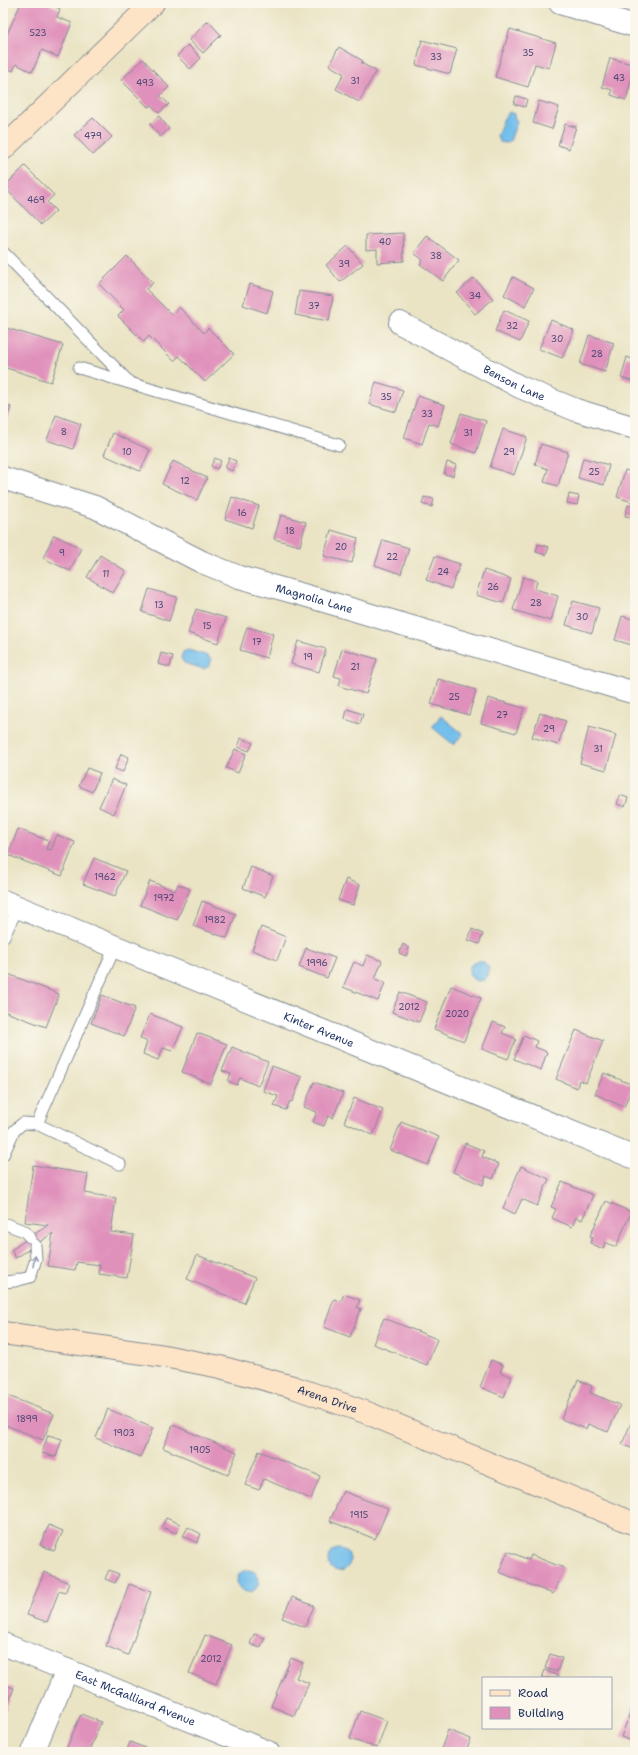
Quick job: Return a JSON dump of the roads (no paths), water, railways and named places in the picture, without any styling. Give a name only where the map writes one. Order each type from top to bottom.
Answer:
[{"type":"main road","points":[[3,149],[153,3]]},
{"type":"main road","name":"Arena Drive","points":[[3,1333],[164,1356],[220,1367],[293,1387],[365,1412],[635,1524]]},
{"type":"street","points":[[560,3],[635,26]]},
{"type":"street","name":"Benson Lane","points":[[400,323],[520,387],[576,410],[635,428]]},
{"type":"street","name":"Magnolia Lane","points":[[3,478],[95,507],[202,562],[239,577],[635,693]]},
{"type":"street","name":"Kinter Avenue","points":[[10,904],[635,1158]]},
{"type":"street","name":"East McGalliard Avenue","points":[[3,1644],[268,1752]]},
{"type":"street","points":[[33,1752],[67,1670]]},
{"type":"lane","points":[[3,252],[129,383]]},
{"type":"lane","points":[[79,368],[339,445]]},
{"type":"lane","points":[[3,935],[4,936],[10,904]]},
{"type":"lane","points":[[37,1124],[115,947]]},
{"type":"lane","points":[[3,1155],[14,1131],[23,1123],[37,1124],[120,1164]]},
{"type":"lane","points":[[3,1223],[24,1231],[33,1241],[36,1259],[30,1277],[15,1281],[3,1282]]},
{"type":"water","points":[[509,112],[514,114],[517,121],[510,141],[506,143],[500,142],[497,136],[504,118]]},
{"type":"water","points":[[188,650],[208,656],[211,660],[209,666],[204,669],[184,663],[181,658],[183,652]]},
{"type":"water","points":[[441,716],[463,734],[454,745],[432,727]]},
{"type":"water","points":[[479,961],[486,964],[489,971],[486,978],[479,981],[472,978],[469,971],[472,964]]},
{"type":"water","points":[[339,1549],[343,1550],[349,1556],[349,1564],[343,1570],[339,1571],[335,1570],[329,1564],[328,1560],[329,1556],[335,1550]]},
{"type":"water","points":[[248,1570],[256,1573],[259,1581],[256,1589],[248,1592],[240,1589],[237,1581],[240,1573]]}]
